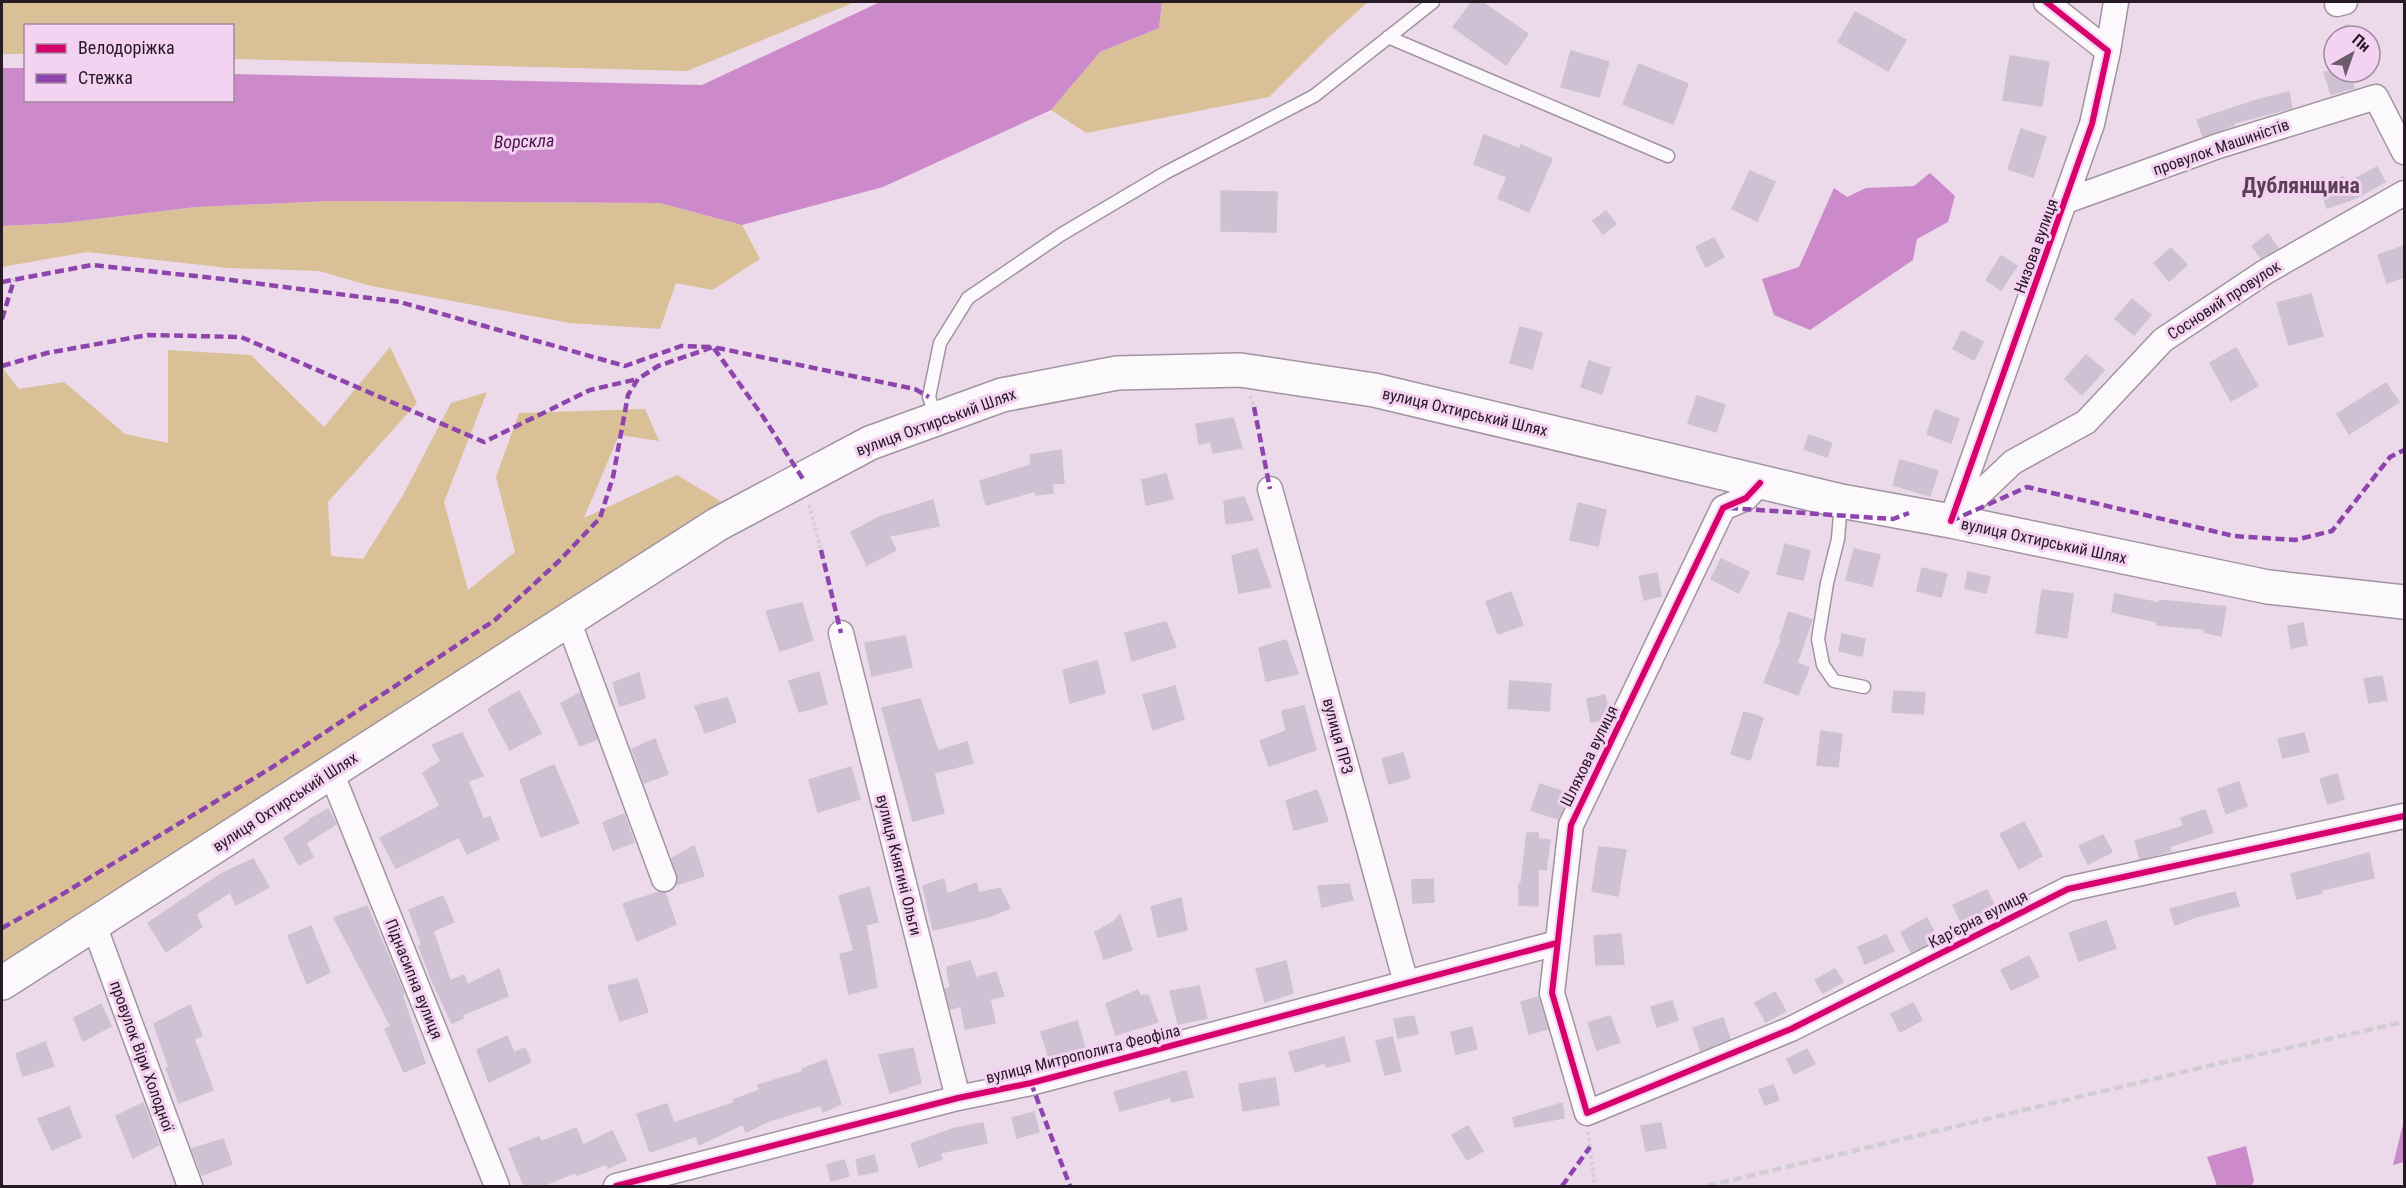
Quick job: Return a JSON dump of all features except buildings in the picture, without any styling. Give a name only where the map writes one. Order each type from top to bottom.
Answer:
[{"type":"main road","name":"вулиця Охтирський Шлях","points":[[2,983],[718,524],[870,443],[1002,395],[1117,374],[1240,370],[1374,390],[1841,501],[1951,521],[2268,587],[2404,602]]},
{"type":"street","points":[[2046,2],[2108,51]]},
{"type":"street","name":"Низова вулиця","points":[[1951,521],[2092,124],[2116,2]]},
{"type":"street","points":[[2337,2],[2337,4],[2346,2]]},
{"type":"street","name":"провулок Машиністів","points":[[2066,201],[2218,146],[2376,97],[2404,152]]},
{"type":"street","name":"Сосновий провулок","points":[[1951,521],[2013,462],[2086,422],[2163,340],[2265,272],[2404,193]]},
{"type":"street","name":"Шляхова вулиця","points":[[1587,1113],[1552,993],[1571,825],[1723,508],[1746,498],[1760,483]]},
{"type":"street","name":"вулиця ПРЗ","points":[[1269,489],[1406,983]]},
{"type":"street","points":[[568,620],[664,879]]},
{"type":"street","name":"вулиця Княгині Ольги","points":[[841,633],[958,1098]]},
{"type":"street","name":"Піднасипна вулиця","points":[[331,772],[497,1186]]},
{"type":"street","name":"Карʼєрна вулиця","points":[[1587,1113],[1791,1029],[2068,889],[2404,816]]},
{"type":"street","name":"провулок Віри Холодної","points":[[94,925],[190,1186]]},
{"type":"street","name":"вулиця Митрополита Феофіла","points":[[616,1186],[958,1098],[1031,1083],[1557,943]]},
{"type":"lane","points":[[936,419],[929,397],[940,343],[968,297],[1062,234],[1145,185],[1314,96],[1433,2]]},
{"type":"lane","points":[[1388,37],[1668,156]]},
{"type":"lane","points":[[1841,501],[1838,539],[1827,583],[1818,639],[1823,665],[1834,681],[1864,687]]},
{"type":"path","points":[[803,479],[820,550]]},
{"type":"path","points":[[1587,1113],[1595,1186]]},
{"type":"shaded area","points":[[2,2],[855,2],[687,71],[234,59],[234,24],[24,24],[24,54],[2,54]]},
{"type":"shaded area","points":[[1162,2],[1368,2],[1269,97],[1086,133],[1051,110],[1100,52],[1159,28]]},
{"type":"shaded area","points":[[330,201],[660,203],[742,225],[760,259],[712,290],[676,283],[660,329],[570,323],[371,286],[319,271],[228,268],[87,252],[2,267],[2,226],[63,223],[196,207]]},
{"type":"shaded area","points":[[390,347],[417,403],[328,502],[331,556],[363,559],[403,495],[451,403],[487,392],[444,502],[468,590],[515,552],[496,477],[519,413],[645,409],[659,441],[619,435],[584,518],[677,475],[725,504],[2,962],[2,367],[19,389],[64,382],[125,434],[168,443],[168,350],[251,355],[324,427]]},
{"type":"water","name":"Ворскла","points":[[880,2],[1162,2],[1159,28],[1100,52],[1051,110],[883,187],[742,225],[660,203],[330,201],[196,207],[63,223],[2,226],[2,68],[24,68],[24,102],[234,102],[234,74],[702,85]]},
{"type":"water","points":[[1930,173],[1955,196],[1948,222],[1917,239],[1913,260],[1810,330],[1774,315],[1762,279],[1799,267],[1834,188],[1847,197],[1866,188],[1914,186]]},
{"type":"water","points":[[2404,1120],[2404,1162],[2393,1165]]},
{"type":"water","points":[[2246,1146],[2254,1181],[2251,1186],[2217,1186],[2207,1157]]},
{"type":"railway","points":[[1707,1186],[2212,1065],[2404,1022]]},
{"type":"marked path","points":[[2,282],[92,265],[400,302],[625,366],[681,346],[713,347],[762,415],[803,479]]},
{"type":"marked path","points":[[2,319],[14,280]]},
{"type":"marked path","points":[[2,366],[47,353],[148,335],[241,337],[484,442],[590,390],[638,379]]},
{"type":"marked path","points":[[2,928],[51,901],[271,768],[495,620],[559,561],[600,518],[613,477],[628,395],[638,379],[658,366],[713,347],[915,389],[929,397]]},
{"type":"marked path","points":[[1254,407],[1270,489]]},
{"type":"marked path","points":[[1951,521],[2027,487],[2234,536],[2295,540],[2332,531],[2390,457],[2404,450]]},
{"type":"marked path","points":[[1729,508],[1893,519],[1909,513]]},
{"type":"marked path","points":[[821,550],[841,633]]},
{"type":"marked path","points":[[1031,1083],[1070,1186]]},
{"type":"marked path","points":[[1562,1186],[1590,1147]]},
{"type":"cycle path","points":[[1951,521],[2092,124],[2108,51],[2046,2]]},
{"type":"cycle path","points":[[1760,483],[1746,498],[1723,508],[1571,825],[1552,993],[1587,1113],[1791,1029],[2068,889],[2404,816]]},
{"type":"cycle path","points":[[616,1186],[958,1098],[1031,1083],[1557,943]]},
{"type":"district","name":"Дублянщина","points":[[2301,185]]}]
